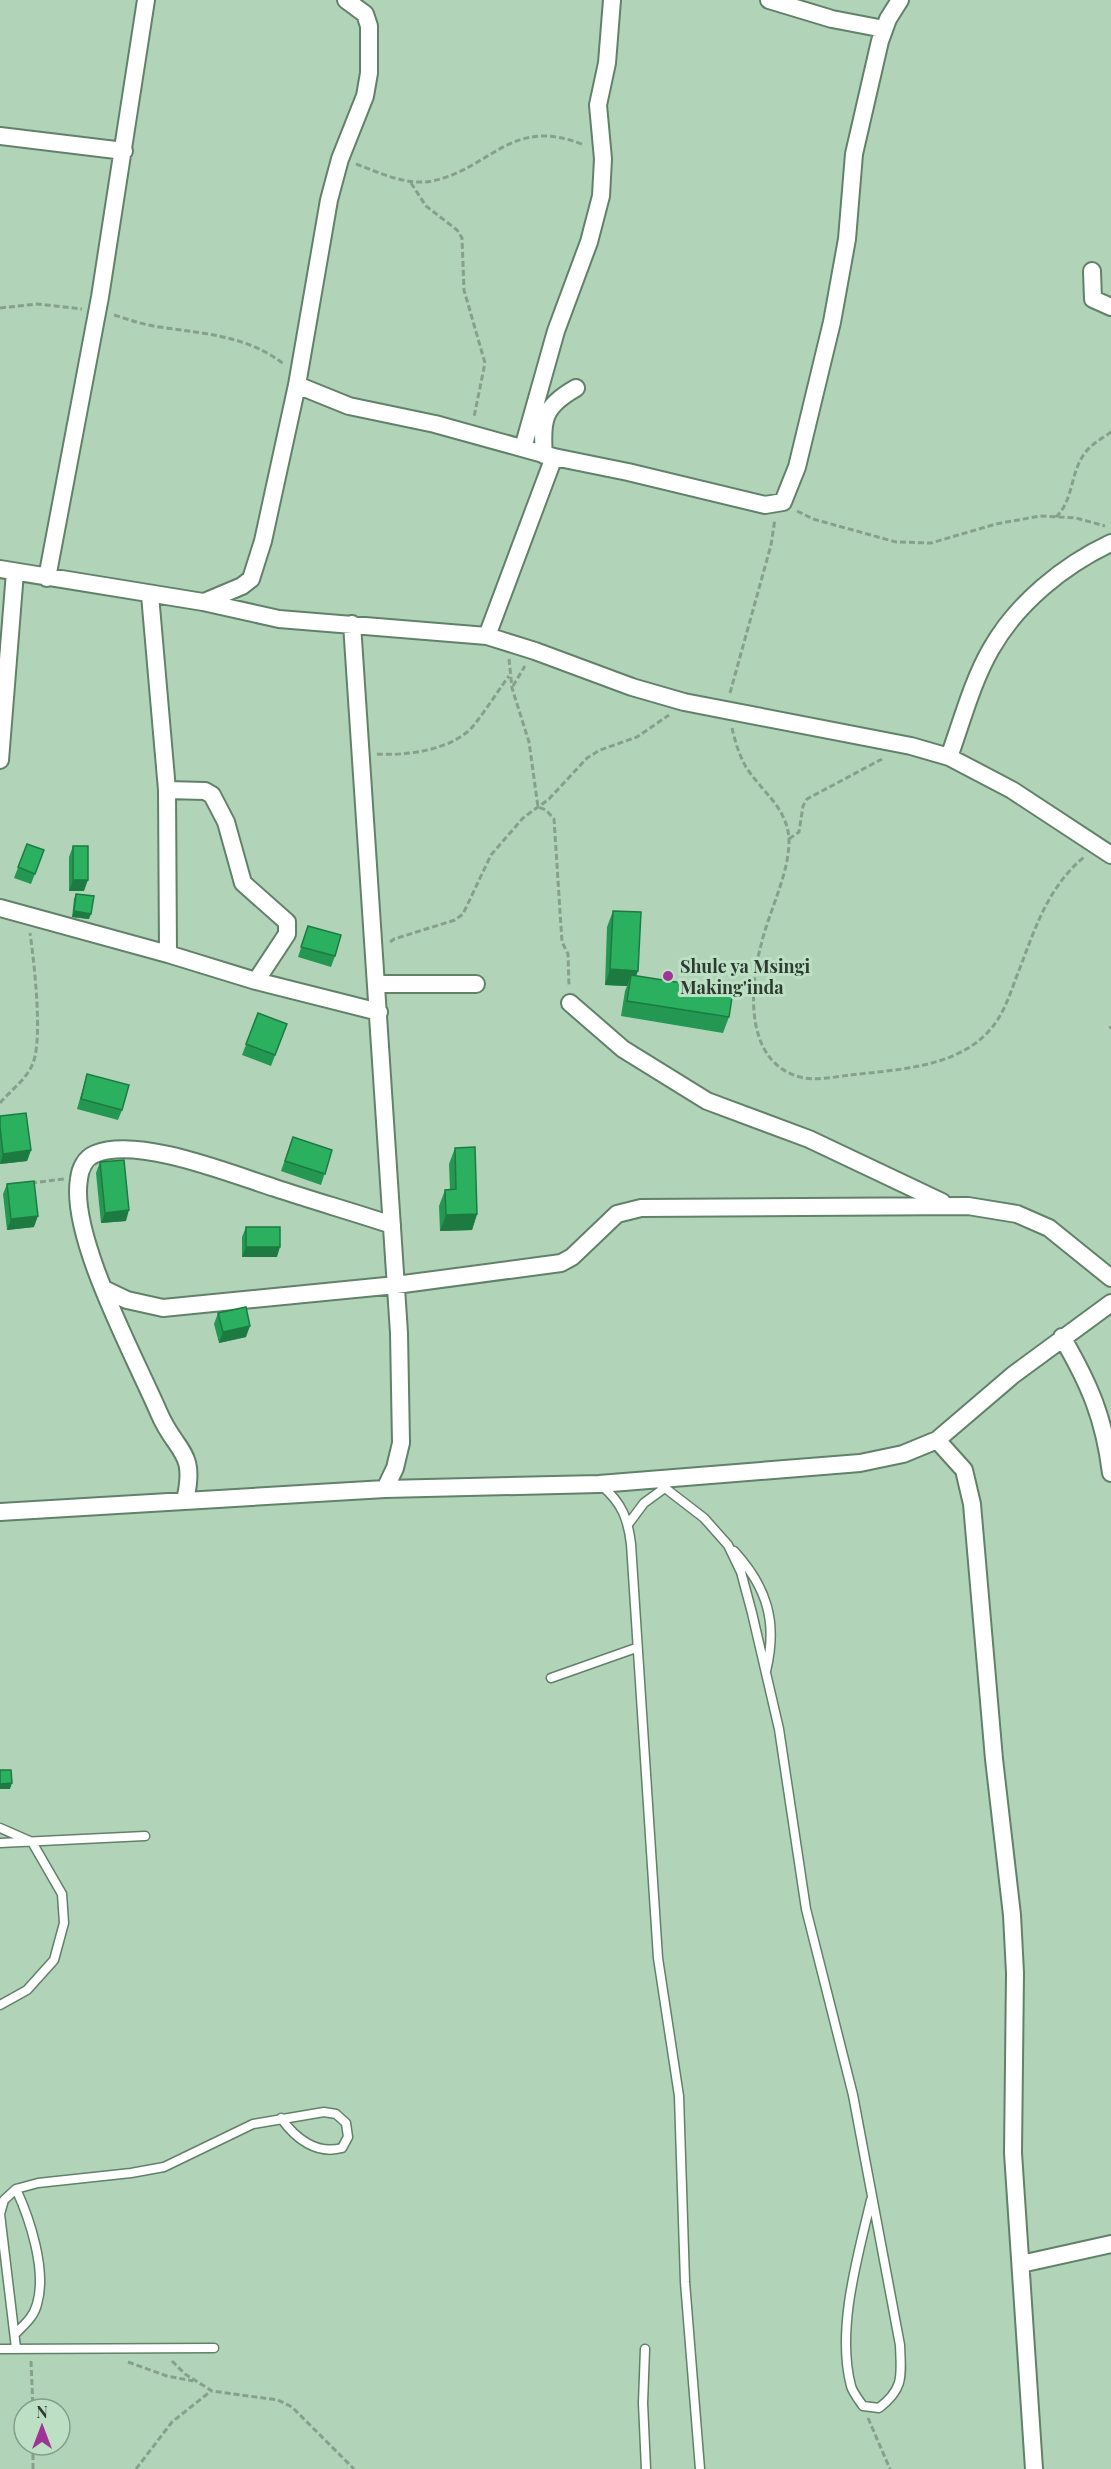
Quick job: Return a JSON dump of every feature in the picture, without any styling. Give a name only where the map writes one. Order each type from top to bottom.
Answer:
[{"type":"street","points":[[47,578],[97,311],[146,0]]},
{"type":"street","points":[[203,602],[242,586],[251,579],[263,541],[297,385],[323,231],[340,159],[365,96],[370,45],[365,15],[346,0]]},
{"type":"street","points":[[523,448],[556,332],[597,216],[601,196],[603,159],[598,105],[607,63],[612,0]]},
{"type":"street","points":[[769,0],[832,19],[884,29]]},
{"type":"street","points":[[297,385],[349,406],[471,434],[549,456],[779,504],[797,467],[832,322],[847,239],[854,154],[884,29],[900,0]]},
{"type":"street","points":[[0,136],[124,151]]},
{"type":"street","points":[[1092,271],[1093,299],[1111,307]]},
{"type":"street","points":[[486,636],[549,456],[544,421],[549,408],[558,399],[576,388]]},
{"type":"street","points":[[949,757],[987,658],[1002,632],[1017,614],[1064,569],[1111,543]]},
{"type":"street","points":[[0,760],[7,570],[203,602],[279,619],[486,636],[535,651],[632,687],[684,702],[911,746],[949,757],[1012,790],[1107,849]]},
{"type":"street","points":[[150,595],[168,790],[168,954]]},
{"type":"street","points":[[352,624],[396,1285],[401,1443],[395,1468],[385,1489]]},
{"type":"street","points":[[168,790],[205,791],[212,795],[226,822],[243,883],[287,922],[287,934],[256,981]]},
{"type":"street","points":[[0,908],[168,954],[256,981],[379,1012]]},
{"type":"street","points":[[377,984],[476,984]]},
{"type":"street","points":[[570,1003],[623,1049],[707,1101],[809,1139],[949,1205]]},
{"type":"street","points":[[185,1500],[191,1477],[185,1455],[161,1416],[105,1290],[83,1229],[78,1205],[79,1178],[83,1163],[92,1154],[129,1149],[154,1153],[215,1168],[392,1225]]},
{"type":"street","points":[[105,1290],[127,1300],[163,1308],[322,1290],[396,1285],[561,1263],[572,1257],[617,1214],[641,1208],[949,1205],[1017,1214],[1049,1228],[1111,1278]]},
{"type":"street","points":[[0,1512],[385,1489],[660,1483],[860,1463],[903,1454],[937,1440],[1062,1337],[1111,1303]]},
{"type":"street","points":[[1062,1337],[1088,1381],[1106,1435],[1111,1473]]},
{"type":"street","points":[[937,1440],[964,1470],[972,1504],[994,1759],[1012,1915],[1015,1973],[1013,2153],[1034,2469]]},
{"type":"street","points":[[1021,2264],[1111,2244]]},
{"type":"lane","points":[[629,1523],[660,1483],[704,1518],[752,1570],[762,1591],[771,1630],[771,1648],[765,1674]]},
{"type":"lane","points":[[599,1484],[614,1496],[629,1523],[658,1958],[679,2096],[685,2282],[700,2469]]},
{"type":"lane","points":[[728,1545],[741,1572],[778,1729],[806,1909],[853,2095],[900,2345],[901,2380],[893,2397],[879,2408],[863,2406],[851,2389],[847,2349],[853,2282],[872,2200]]},
{"type":"lane","points":[[551,1678],[636,1648]]},
{"type":"lane","points":[[0,1827],[32,1842],[62,1894],[64,1923],[54,1960],[27,1990],[0,2005]]},
{"type":"lane","points":[[0,1843],[145,1836]]},
{"type":"lane","points":[[16,2348],[0,2214],[4,2200],[16,2189],[38,2183],[164,2167],[254,2124],[280,2118],[310,2113],[336,2114],[346,2123],[348,2137],[342,2148],[332,2151],[312,2147],[293,2135],[280,2118]]},
{"type":"lane","points":[[15,2334],[28,2322],[38,2304],[39,2276],[27,2211],[16,2189]]},
{"type":"lane","points":[[0,2349],[214,2348]]},
{"type":"lane","points":[[645,2349],[643,2403],[646,2469]]},
{"type":"path","points":[[340,159],[411,182],[432,181],[454,174],[497,148],[532,138],[563,138],[583,144],[603,159]]},
{"type":"path","points":[[411,182],[426,206],[457,230],[462,238],[464,290],[485,363],[471,434]]},
{"type":"path","points":[[0,308],[37,304],[97,311],[160,327],[208,332],[240,341],[278,359],[285,365],[297,385]]},
{"type":"path","points":[[1056,517],[1067,502],[1077,469],[1086,451],[1111,432]]},
{"type":"path","points":[[1107,849],[1055,887],[1040,916],[1001,1018],[983,1037],[958,1054],[905,1069],[803,1078],[784,1072],[765,1054],[756,1027],[753,988],[760,946],[786,860],[789,839],[782,812],[745,765],[727,712],[731,683],[771,545],[779,504],[813,519],[896,542],[931,543],[1025,517],[1056,517],[1096,522],[1111,529]]},
{"type":"path","points":[[511,644],[510,676],[529,742],[538,807]]},
{"type":"path","points":[[512,688],[535,651]]},
{"type":"path","points":[[360,754],[391,755],[415,751],[456,738],[472,727],[510,676]]},
{"type":"path","points":[[375,959],[394,939],[455,920],[463,914],[491,855],[523,818],[538,807],[587,758],[643,733],[684,702]]},
{"type":"path","points":[[789,839],[800,832],[803,806],[807,799],[911,746]]},
{"type":"path","points":[[538,807],[546,810],[554,819],[562,942],[568,954],[570,1003]]},
{"type":"path","points":[[0,1103],[28,1073],[36,1051],[36,989],[28,916]]},
{"type":"path","points":[[29,1183],[79,1178]]},
{"type":"path","points":[[103,2347],[139,2367],[196,2381]]},
{"type":"path","points":[[158,2347],[185,2374],[212,2391],[278,2400],[292,2407],[354,2469]]},
{"type":"path","points":[[30,2348],[32,2397]]},
{"type":"path","points":[[136,2469],[172,2422],[212,2391]]},
{"type":"path","points":[[863,2406],[890,2469]]},
{"type":"building","points":[[27,844],[44,850],[35,874],[18,867]]},
{"type":"building","points":[[73,846],[88,846],[88,880],[73,880]]},
{"type":"building","points":[[76,894],[94,896],[91,914],[74,911]]},
{"type":"building","points":[[613,911],[641,912],[638,971],[610,969]]},
{"type":"building","points":[[308,926],[341,935],[335,956],[301,947]]},
{"type":"building","points":[[631,975],[733,991],[729,1017],[627,1001]]},
{"type":"building","points":[[258,1013],[287,1024],[275,1055],[246,1044]]},
{"type":"building","points":[[87,1074],[129,1085],[122,1110],[81,1099]]},
{"type":"building","points":[[26,1113],[31,1150],[3,1154],[0,1116]]},
{"type":"building","points":[[293,1137],[332,1150],[325,1174],[285,1161]]},
{"type":"building","points":[[475,1147],[477,1214],[446,1215],[445,1190],[456,1189],[455,1148]]},
{"type":"building","points":[[124,1160],[129,1210],[105,1213],[100,1162]]},
{"type":"building","points":[[34,1181],[38,1216],[11,1219],[7,1184]]},
{"type":"building","points":[[246,1227],[280,1227],[280,1247],[246,1247]]},
{"type":"building","points":[[246,1307],[250,1326],[223,1332],[218,1313]]},
{"type":"building","points":[[0,1770],[11,1770],[12,1783],[0,1784]]},
{"type":"place","name":"Shule ya Msingi Making'inda","points":[[668,976]]}]
